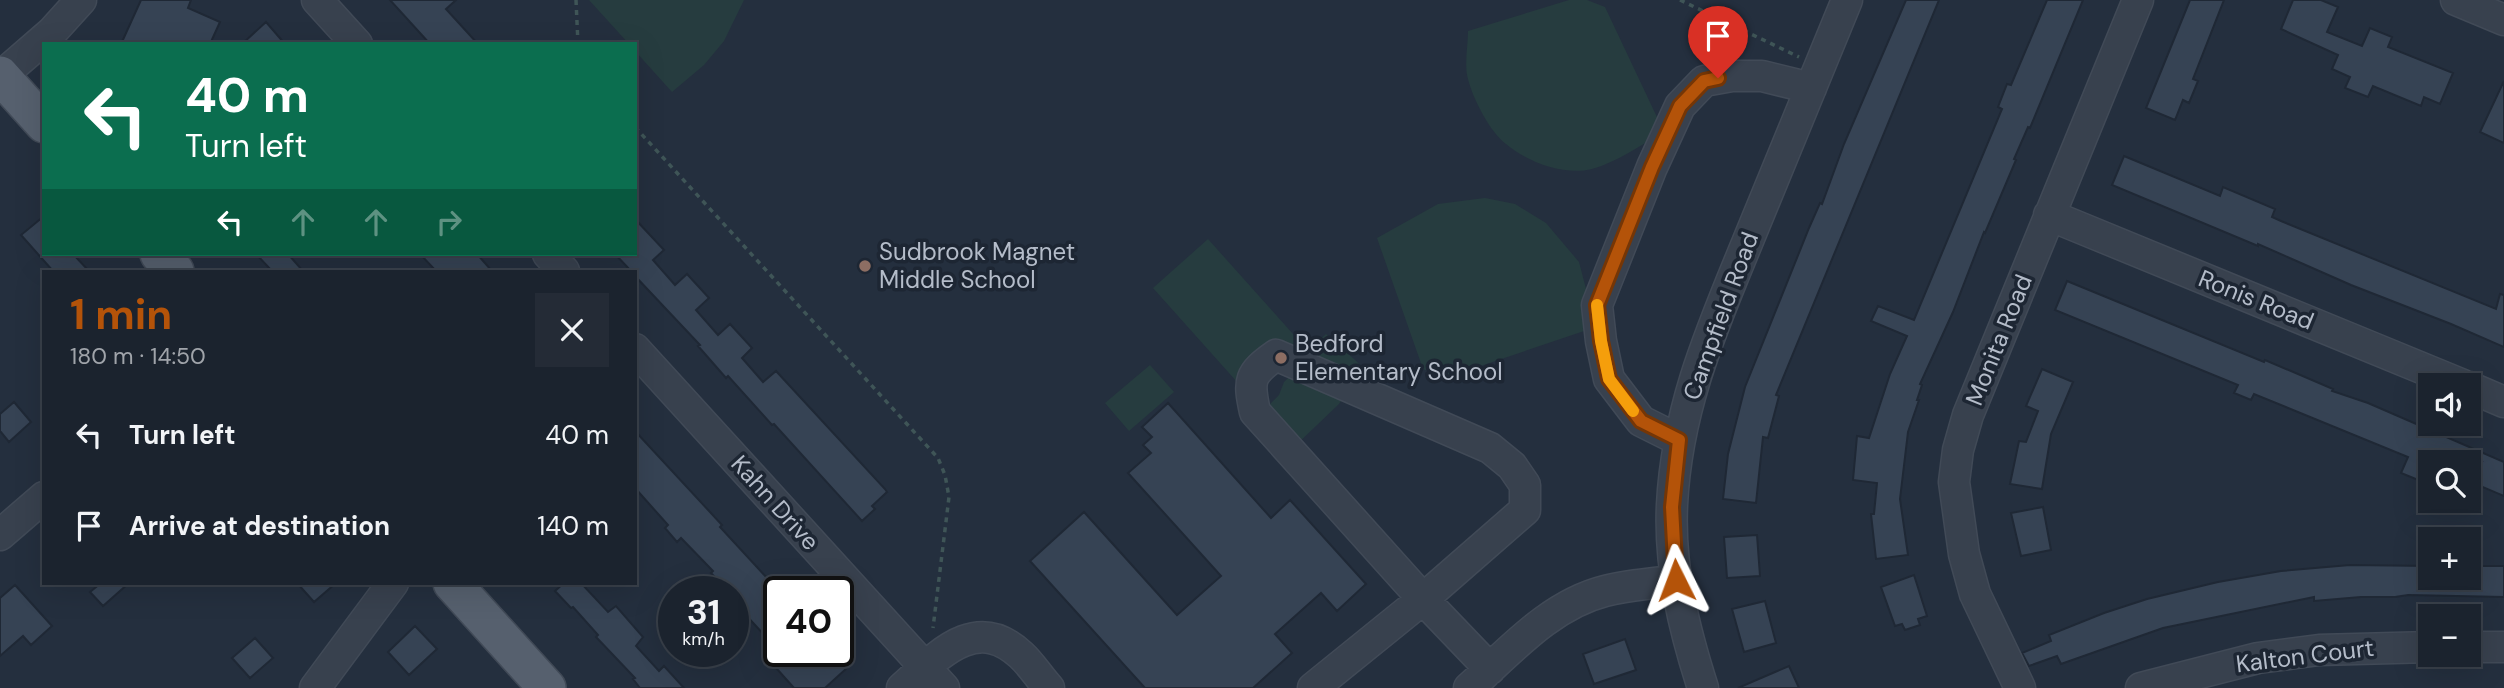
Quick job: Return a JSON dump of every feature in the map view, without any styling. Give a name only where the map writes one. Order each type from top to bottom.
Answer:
[{"type":"main road","points":[[0,76],[42,122]]},
{"type":"main road","points":[[161,256],[174,270]]},
{"type":"main road","points":[[454,585],[547,688]]},
{"type":"street","points":[[0,76],[52,32],[81,0]]},
{"type":"street","points":[[317,0],[355,42]]},
{"type":"street","name":"Campfield Road","points":[[1703,688],[1687,640],[1676,580],[1672,507],[1679,440],[1692,384],[1713,327],[1847,0]]},
{"type":"street","name":"Monita Road","points":[[2020,688],[1975,594],[1964,554],[1954,482],[1958,450],[1968,415],[2138,0]]},
{"type":"street","points":[[2456,0],[2504,20]]},
{"type":"street","points":[[1679,440],[1641,421],[1609,379],[1597,305],[1652,167],[1680,106],[1696,89],[1704,81],[1732,76],[1815,77]]},
{"type":"street","name":"Ronis Road","points":[[2049,215],[2434,373]]},
{"type":"street","points":[[550,256],[563,270]]},
{"type":"street","name":"Kahn Drive","points":[[637,351],[934,678]]},
{"type":"street","points":[[1313,688],[1423,599],[1525,510],[1525,485],[1512,466],[1490,448],[1276,355],[1258,368],[1250,387],[1255,412],[1423,599],[1480,679],[1541,623],[1583,598],[1606,590],[1676,580]]},
{"type":"street","points":[[2481,392],[2504,402]]},
{"type":"street","points":[[0,535],[42,498]]},
{"type":"street","points":[[315,688],[392,585]]},
{"type":"street","points":[[902,688],[934,678],[960,640],[988,636],[1019,653],[1049,688]]},
{"type":"street","name":"Kalton Court","points":[[2141,688],[2270,656],[2319,650],[2418,647]]},
{"type":"street","points":[[2481,647],[2504,647]]},
{"type":"path","points":[[576,0],[578,42]]},
{"type":"path","points":[[1680,0],[1815,77]]},
{"type":"path","points":[[637,129],[938,458],[945,475],[949,497],[935,623],[930,634]]},
{"type":"green space","points":[[589,0],[744,0],[724,41],[704,65],[672,92],[637,53],[637,42],[627,42]]},
{"type":"green space","points":[[1569,0],[1587,0],[1605,7],[1664,132],[1611,162],[1581,171],[1558,169],[1535,162],[1500,139],[1478,105],[1466,68],[1468,31]]},
{"type":"green space","points":[[1485,198],[1515,204],[1546,223],[1579,262],[1596,327],[1445,378],[1423,369],[1377,238],[1438,204]]},
{"type":"green space","points":[[1208,239],[1301,343],[1246,392],[1153,288]]},
{"type":"green space","points":[[1326,334],[1364,368],[1339,404],[1293,448],[1261,413],[1279,395],[1284,382],[1297,369],[1298,361]]},
{"type":"green space","points":[[1150,365],[1174,392],[1129,431],[1105,403]]},
{"type":"building","points":[[141,0],[191,0],[188,8],[220,22],[211,42],[122,42]]},
{"type":"building","points":[[390,0],[456,0],[446,9],[476,42],[428,42]]},
{"type":"building","points":[[1906,0],[1939,0],[1776,395],[1779,396],[1768,438],[1763,437],[1756,503],[1723,499],[1728,454],[1745,387]]},
{"type":"building","points":[[2047,0],[2083,0],[2030,128],[2028,127],[2014,159],[2016,160],[1953,312],[1920,384],[1919,400],[1908,432],[1900,499],[1908,555],[1876,559],[1871,514],[1874,514],[1877,483],[1853,480],[1857,436],[1869,438],[1890,374],[1907,336],[1871,321],[1878,306],[1914,320],[2002,109],[1998,107],[2007,84],[2011,85]]},
{"type":"building","points":[[2190,0],[2224,0],[2193,79],[2198,81],[2189,103],[2183,100],[2175,120],[2146,108]]},
{"type":"building","points":[[2293,0],[2321,0],[2338,7],[2327,32],[2362,46],[2370,28],[2392,37],[2388,47],[2453,73],[2440,104],[2424,97],[2421,106],[2373,86],[2368,97],[2345,88],[2350,77],[2332,69],[2338,55],[2281,29]]},
{"type":"building","points":[[266,22],[283,42],[244,42]]},
{"type":"building","points":[[2504,81],[2504,143],[2480,132]]},
{"type":"building","points":[[2124,156],[2220,196],[2223,187],[2275,209],[2272,217],[2496,309],[2500,294],[2504,295],[2504,347],[2112,185]]},
{"type":"building","points":[[42,218],[42,256],[75,256],[88,270],[52,270],[21,235]]},
{"type":"building","points":[[637,221],[664,250],[653,260],[675,285],[687,274],[709,298],[696,310],[718,335],[730,324],[752,348],[742,358],[763,382],[776,371],[885,489],[887,492],[872,506],[875,509],[862,521],[774,424],[772,425],[728,376],[726,378],[698,346],[700,345],[637,278],[637,270],[630,270],[617,256],[637,256]]},
{"type":"building","points":[[258,256],[290,256],[302,270],[271,270]]},
{"type":"building","points":[[422,256],[479,256],[491,270],[435,270]]},
{"type":"building","points":[[2067,281],[2418,425],[2418,436],[2444,436],[2476,450],[2418,450],[2418,480],[2401,473],[2408,457],[2254,394],[2251,400],[2234,393],[2238,385],[2055,310]]},
{"type":"building","points":[[2042,369],[2073,382],[2051,434],[2042,489],[2010,484],[2019,441],[2026,442],[2038,411],[2026,406]]},
{"type":"building","points":[[14,402],[31,422],[9,442],[0,431],[0,414]]},
{"type":"building","points":[[1168,403],[1271,518],[1290,500],[1366,584],[1337,611],[1321,593],[1275,634],[1292,653],[1253,688],[1145,688],[1030,561],[1084,512],[1177,615],[1221,576],[1128,473],[1151,453],[1143,445],[1152,437],[1142,427]]},
{"type":"building","points":[[637,433],[765,576],[763,576],[763,634],[749,618],[749,576],[714,576],[711,573],[713,571],[681,538],[677,542],[665,528],[668,525],[637,490]]},
{"type":"building","points":[[2481,452],[2504,462],[2504,496],[2481,486]]},
{"type":"building","points":[[2043,507],[2051,550],[2021,556],[2011,513]]},
{"type":"building","points":[[1757,535],[1760,576],[1727,578],[1724,537]]},
{"type":"building","points":[[2350,565],[2418,566],[2418,590],[2481,590],[2481,566],[2504,566],[2504,597],[2408,595],[2314,601],[2314,597],[2163,628],[2061,664],[2057,656],[2029,666],[2022,653],[2051,641],[2049,635],[2147,599],[2218,582],[2281,571]]},
{"type":"building","points":[[1914,575],[1927,616],[1918,619],[1920,625],[1905,630],[1902,624],[1895,626],[1881,587]]},
{"type":"building","points":[[15,585],[52,626],[31,645],[23,636],[0,656],[0,598]]},
{"type":"building","points":[[99,585],[127,585],[103,606],[90,592]]},
{"type":"building","points":[[299,585],[334,585],[314,602]]},
{"type":"building","points":[[562,585],[583,585],[608,612],[616,606],[643,637],[636,646],[659,671],[665,667],[684,688],[640,688],[633,679],[635,678],[596,637],[598,635],[573,607],[555,591]]},
{"type":"building","points":[[1765,601],[1776,643],[1744,652],[1732,609]]},
{"type":"building","points":[[415,626],[437,649],[409,675],[388,652]]},
{"type":"building","points":[[255,638],[273,658],[250,678],[232,658]]},
{"type":"building","points":[[1625,639],[1636,670],[1594,684],[1583,654]]},
{"type":"building","points":[[1789,666],[1799,688],[1738,688],[1775,672]]},
{"type":"building","points":[[847,668],[825,688],[794,688],[777,669]]},
{"type":"slow traffic","points":[[1597,305],[1609,379],[1633,411]]},
{"type":"place","name":"Sudbrook Magnet Middle School","points":[[865,266]]},
{"type":"place","name":"Bedford Elementary School","points":[[1281,358]]},
{"type":"route","points":[[1676,580],[1672,507],[1679,440],[1641,421],[1609,379],[1597,305],[1652,167],[1680,106],[1704,81],[1718,78]]}]
